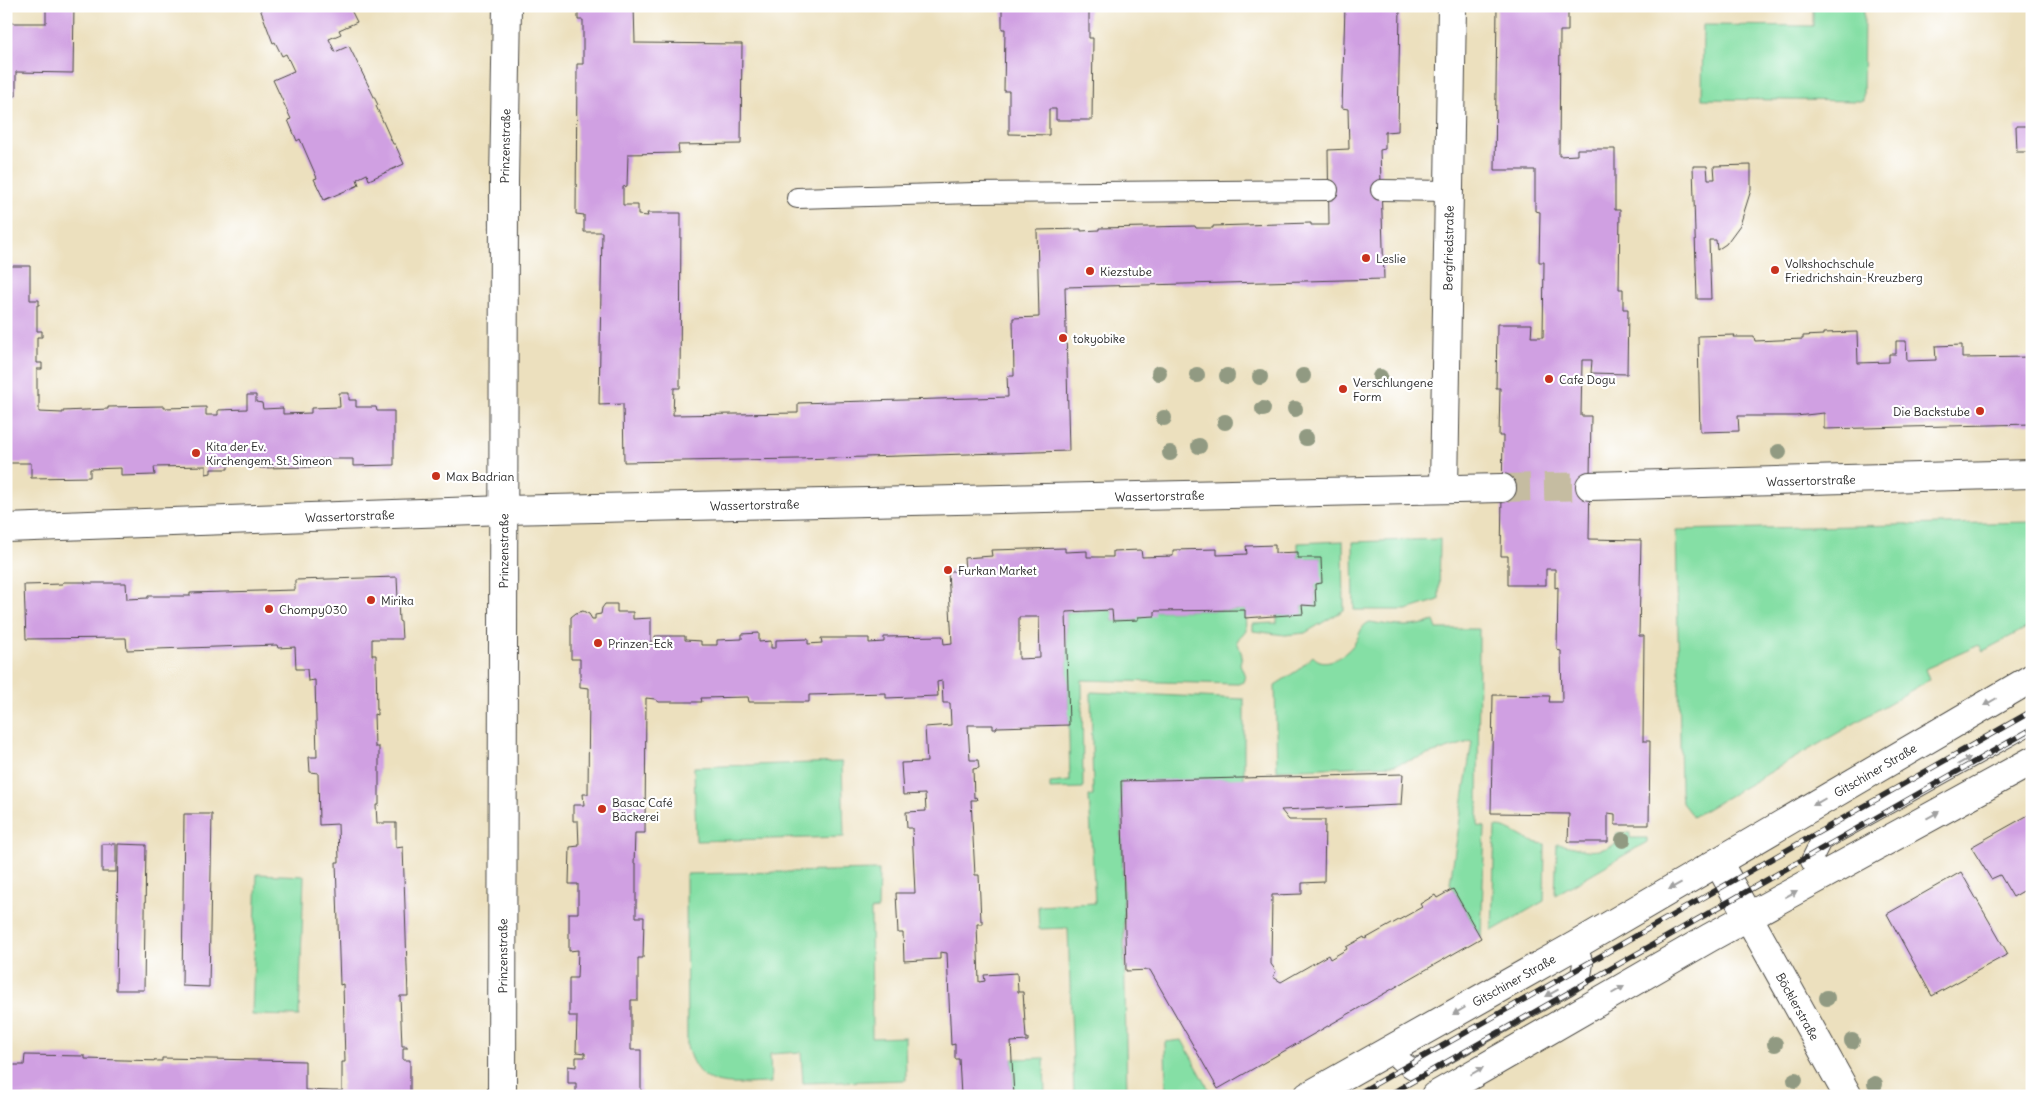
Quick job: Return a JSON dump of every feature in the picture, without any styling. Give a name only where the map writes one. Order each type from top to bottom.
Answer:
[{"type":"main road","name":"Prinzenstraße","points":[[502,1096],[504,182],[507,6]]},
{"type":"main road","name":"Bergfriedstraße","points":[[1444,489],[1452,6]]},
{"type":"main road","name":"Wassertorstraße","points":[[1590,486],[2032,474]]},
{"type":"main road","name":"Wassertorstraße","points":[[6,528],[504,510],[1502,488]]},
{"type":"main road","name":"Gitschiner Straße","points":[[1308,1096],[1576,945],[2032,678]]},
{"type":"main road","points":[[1435,1096],[1703,942],[2032,761]]},
{"type":"main road","points":[[1718,862],[1748,918]]},
{"type":"main road","name":"Böcklerstraße","points":[[1748,918],[1848,1096]]},
{"type":"lane","points":[[797,198],[975,192],[1328,190]]},
{"type":"lane","points":[[1381,190],[1449,191]]},
{"type":"lane","points":[[1822,878],[1811,861],[1821,841],[2032,723]]},
{"type":"green space","points":[[1813,6],[1864,6],[1863,101],[1702,99],[1703,25],[1813,26]]},
{"type":"green space","points":[[2032,522],[2032,625],[1983,651],[1979,645],[1925,669],[1929,680],[1693,817],[1682,803],[1681,790],[1676,530]]},
{"type":"green space","points":[[1440,539],[1439,600],[1407,610],[1354,610],[1353,542]]},
{"type":"green space","points":[[1343,541],[1344,610],[1305,633],[1285,635],[1253,631],[1253,624],[1277,623],[1277,615],[1303,613],[1302,605],[1316,605],[1315,584],[1321,558],[1298,558],[1298,543]]},
{"type":"green space","points":[[1112,610],[1113,621],[1137,620],[1138,617],[1155,611],[1245,610],[1246,630],[1237,641],[1242,655],[1240,664],[1245,676],[1243,682],[1238,684],[1082,680],[1083,788],[1050,789],[1050,783],[1070,781],[1066,612]]},
{"type":"green space","points":[[1434,621],[1437,629],[1479,629],[1478,826],[1485,827],[1481,938],[1450,883],[1472,741],[1395,765],[1277,770],[1275,685],[1298,670],[1313,656],[1323,662],[1335,659],[1346,652],[1356,641],[1362,628],[1367,623],[1410,626]]},
{"type":"green space","points":[[1091,692],[1244,699],[1244,779],[1121,781],[1127,1096],[1074,1096],[1068,928],[1039,929],[1038,906],[1095,903],[1089,796],[1093,796]]},
{"type":"green space","points":[[842,762],[844,837],[696,841],[694,767]]},
{"type":"green space","points":[[1495,827],[1507,829],[1530,841],[1545,844],[1544,901],[1492,931]]},
{"type":"green space","points":[[1617,833],[1630,833],[1630,838],[1647,838],[1647,842],[1555,895],[1557,844],[1592,851],[1599,850],[1616,844]]},
{"type":"green space","points":[[879,870],[878,909],[871,910],[872,1038],[905,1037],[906,1080],[803,1083],[801,1052],[770,1054],[771,1083],[719,1083],[709,1079],[700,1072],[692,1061],[687,1046],[686,874]]},
{"type":"green space","points":[[257,874],[304,876],[299,1016],[252,1015]]},
{"type":"green space","points":[[1182,1040],[1211,1093],[1207,1096],[1166,1096],[1165,1042]]},
{"type":"green space","points":[[1044,1058],[1045,1096],[1014,1096],[1012,1059]]},
{"type":"building","points":[[46,6],[74,6],[73,73],[16,72],[16,96],[6,96],[6,23],[46,23]]},
{"type":"building","points":[[259,6],[354,6],[350,8],[357,22],[339,30],[341,34],[329,39],[335,52],[349,46],[378,105],[376,106],[393,144],[395,144],[404,164],[369,180],[367,174],[357,179],[359,185],[324,200],[314,179],[317,178],[300,139],[297,141],[288,120],[291,119],[273,80],[294,71],[286,54],[282,56],[275,42],[273,43]]},
{"type":"building","points":[[578,6],[634,6],[635,43],[742,44],[741,144],[678,145],[679,153],[628,154],[627,186],[623,187],[623,205],[638,205],[638,215],[648,216],[647,213],[681,213],[680,388],[674,388],[673,415],[798,413],[798,403],[1008,397],[1007,376],[1014,376],[1013,318],[1039,317],[1037,230],[1081,229],[1081,231],[1099,230],[1099,228],[1195,226],[1196,228],[1213,228],[1213,226],[1311,223],[1311,225],[1329,225],[1328,150],[1349,149],[1348,109],[1342,108],[1345,6],[1400,6],[1398,131],[1385,132],[1385,149],[1380,150],[1384,279],[1065,287],[1069,451],[624,462],[623,404],[599,405],[602,232],[584,232],[584,215],[576,214],[577,64],[583,64],[583,20],[578,20]]},
{"type":"building","points":[[1002,6],[1089,6],[1089,38],[1093,38],[1092,120],[1056,120],[1056,109],[1049,109],[1049,135],[1009,134],[1009,91],[1004,91],[1005,29],[1002,29]]},
{"type":"building","points":[[1497,6],[1568,6],[1568,31],[1560,31],[1559,156],[1577,155],[1577,149],[1615,149],[1615,210],[1620,210],[1619,289],[1623,289],[1623,309],[1628,309],[1627,374],[1591,373],[1592,360],[1582,360],[1581,416],[1591,416],[1589,539],[1641,540],[1639,636],[1644,636],[1643,741],[1650,741],[1649,825],[1615,825],[1615,814],[1608,813],[1608,842],[1568,842],[1569,814],[1491,813],[1493,695],[1550,696],[1549,702],[1562,702],[1561,651],[1557,650],[1558,587],[1555,588],[1555,569],[1546,569],[1546,585],[1508,585],[1508,556],[1501,556],[1503,436],[1499,436],[1500,388],[1496,388],[1497,324],[1532,324],[1531,337],[1543,337],[1544,262],[1539,262],[1540,212],[1535,211],[1535,170],[1495,170]]},
{"type":"building","points":[[2016,126],[2032,126],[2032,152],[2017,152]]},
{"type":"building","points":[[1751,165],[1751,190],[1740,225],[1726,244],[1717,250],[1716,240],[1709,240],[1711,299],[1697,299],[1693,166],[1707,166],[1708,179],[1715,179],[1714,166]]},
{"type":"building","points":[[6,266],[30,266],[30,300],[39,300],[39,305],[37,305],[37,331],[42,331],[42,337],[37,337],[37,363],[42,363],[42,369],[37,369],[39,412],[63,413],[63,411],[108,409],[108,407],[164,406],[164,408],[206,407],[206,415],[218,415],[218,410],[247,409],[247,395],[256,395],[256,402],[262,403],[263,409],[283,408],[283,414],[311,413],[311,408],[340,407],[339,393],[349,393],[349,400],[356,400],[356,407],[376,407],[377,411],[394,411],[394,465],[353,466],[353,459],[319,459],[319,467],[260,468],[259,460],[228,462],[228,469],[211,469],[211,473],[206,474],[206,466],[154,467],[155,475],[121,476],[121,468],[90,469],[90,477],[31,478],[31,463],[6,463]]},
{"type":"building","points":[[1857,332],[1858,363],[1889,362],[1889,354],[1896,354],[1896,341],[1906,341],[1907,361],[1936,360],[1935,346],[1962,345],[1962,358],[2032,357],[2032,424],[1824,429],[1824,413],[1796,416],[1738,416],[1739,431],[1700,432],[1698,336],[1735,335],[1734,337],[1754,337],[1755,341],[1803,339],[1803,336],[1823,335],[1823,333]]},
{"type":"building","points":[[1275,545],[1275,553],[1298,552],[1298,558],[1321,558],[1322,583],[1315,584],[1316,606],[1302,605],[1303,614],[1245,618],[1245,610],[1155,611],[1155,616],[1138,617],[1138,620],[1113,621],[1112,610],[1066,612],[1069,725],[997,727],[993,729],[993,725],[968,725],[970,760],[978,760],[979,768],[973,769],[974,798],[976,797],[977,800],[971,800],[975,875],[979,875],[981,921],[983,921],[983,924],[977,924],[979,982],[985,981],[984,975],[1017,973],[1018,992],[1023,992],[1026,1038],[1028,1038],[1028,1041],[1011,1042],[1014,1096],[961,1096],[959,1059],[955,1059],[955,1044],[951,1045],[947,953],[940,952],[940,959],[904,961],[903,933],[898,933],[896,893],[915,893],[912,828],[907,828],[906,812],[926,811],[925,794],[903,795],[901,763],[927,762],[925,727],[951,725],[950,703],[943,703],[942,681],[937,682],[938,696],[886,698],[886,693],[809,695],[809,702],[749,702],[748,697],[701,698],[702,702],[659,702],[655,699],[646,698],[645,833],[635,833],[634,864],[636,864],[636,917],[644,917],[643,958],[638,958],[638,1000],[631,1000],[631,1050],[641,1050],[641,1095],[576,1096],[576,1083],[568,1083],[568,1066],[576,1067],[576,1057],[585,1057],[585,1053],[576,1052],[577,1016],[569,1016],[569,978],[577,978],[578,950],[569,951],[569,913],[578,913],[578,884],[569,884],[570,847],[579,846],[578,821],[573,821],[573,805],[584,805],[583,794],[588,794],[589,688],[580,687],[580,659],[571,659],[571,617],[583,611],[589,614],[592,619],[595,619],[595,615],[601,614],[605,604],[617,604],[617,612],[633,612],[633,619],[651,618],[651,645],[655,645],[655,636],[685,636],[685,640],[701,641],[701,645],[717,645],[717,640],[742,639],[742,634],[759,633],[759,642],[771,641],[771,648],[776,648],[776,640],[808,639],[808,644],[822,643],[821,638],[869,638],[869,643],[884,642],[884,637],[943,636],[944,644],[952,643],[948,571],[965,571],[964,558],[992,556],[991,550],[1065,548],[1065,552],[1087,551],[1087,557],[1113,557],[1113,551],[1141,550],[1142,557],[1173,556],[1173,550],[1217,549],[1217,555],[1247,554],[1246,546]],"holes":[[[1019,617],[1039,617],[1040,658],[1019,659]]]},
{"type":"building","points":[[397,577],[399,621],[401,622],[402,639],[372,639],[372,655],[376,655],[377,715],[374,714],[375,747],[379,747],[379,805],[376,805],[377,823],[396,823],[396,848],[403,847],[408,996],[400,996],[402,1046],[407,1046],[407,1048],[403,1048],[403,1060],[410,1060],[410,1095],[6,1096],[6,1065],[24,1065],[25,1055],[85,1056],[85,1059],[162,1061],[162,1058],[305,1061],[305,1090],[332,1091],[342,1091],[342,1062],[345,1062],[343,984],[340,985],[336,862],[339,862],[338,824],[319,825],[318,773],[310,772],[309,757],[317,757],[315,680],[308,681],[307,669],[296,669],[295,647],[278,648],[277,645],[127,650],[126,638],[26,639],[24,585],[62,584],[63,582],[126,583],[127,599],[148,598],[148,596],[190,596],[190,593],[295,590],[295,580]]},
{"type":"building","points":[[1403,774],[1401,805],[1281,810],[1289,820],[1325,820],[1324,882],[1302,883],[1302,894],[1272,895],[1271,964],[1276,971],[1273,977],[1281,982],[1328,955],[1330,959],[1347,949],[1346,947],[1364,937],[1365,939],[1422,907],[1420,904],[1435,895],[1437,898],[1453,889],[1481,938],[1218,1089],[1150,970],[1126,971],[1121,781]]},
{"type":"building","points":[[2032,813],[2032,886],[2013,897],[2000,875],[1991,879],[1971,847]]},
{"type":"building","points":[[184,814],[212,814],[209,987],[182,986]]},
{"type":"building","points":[[102,844],[116,844],[116,872],[102,872]]},
{"type":"building","points":[[118,844],[146,845],[144,990],[116,990]]},
{"type":"building","points":[[1961,872],[2008,954],[1932,996],[1887,914]]},
{"type":"tunnel","points":[[1502,488],[1590,486]]},
{"type":"railway","points":[[1354,1096],[2032,711]]},
{"type":"railway","points":[[1387,1096],[2032,729]]},
{"type":"place","name":"Leslie","points":[[1366,258]]},
{"type":"place","name":"Volkshochschule Friedrichshain-Kreuzberg","points":[[1775,270]]},
{"type":"place","name":"Kiezstube","points":[[1090,271]]},
{"type":"place","name":"tokyobike","points":[[1063,338]]},
{"type":"place","name":"Cafe Dogu","points":[[1549,379]]},
{"type":"place","name":"Verschlungene Form","points":[[1343,389]]},
{"type":"place","name":"Die Backstube","points":[[1980,411]]},
{"type":"place","name":"Kita der Ev. Kirchengem. St. Simeon","points":[[196,453]]},
{"type":"place","name":"Max Badrian","points":[[436,476]]},
{"type":"place","name":"Furkan Market","points":[[948,570]]},
{"type":"place","name":"Mirika","points":[[371,600]]},
{"type":"place","name":"Chompy030","points":[[269,609]]},
{"type":"place","name":"Prinzen-Eck","points":[[598,643]]},
{"type":"place","name":"Basac Café Bäckerei","points":[[602,809]]}]
